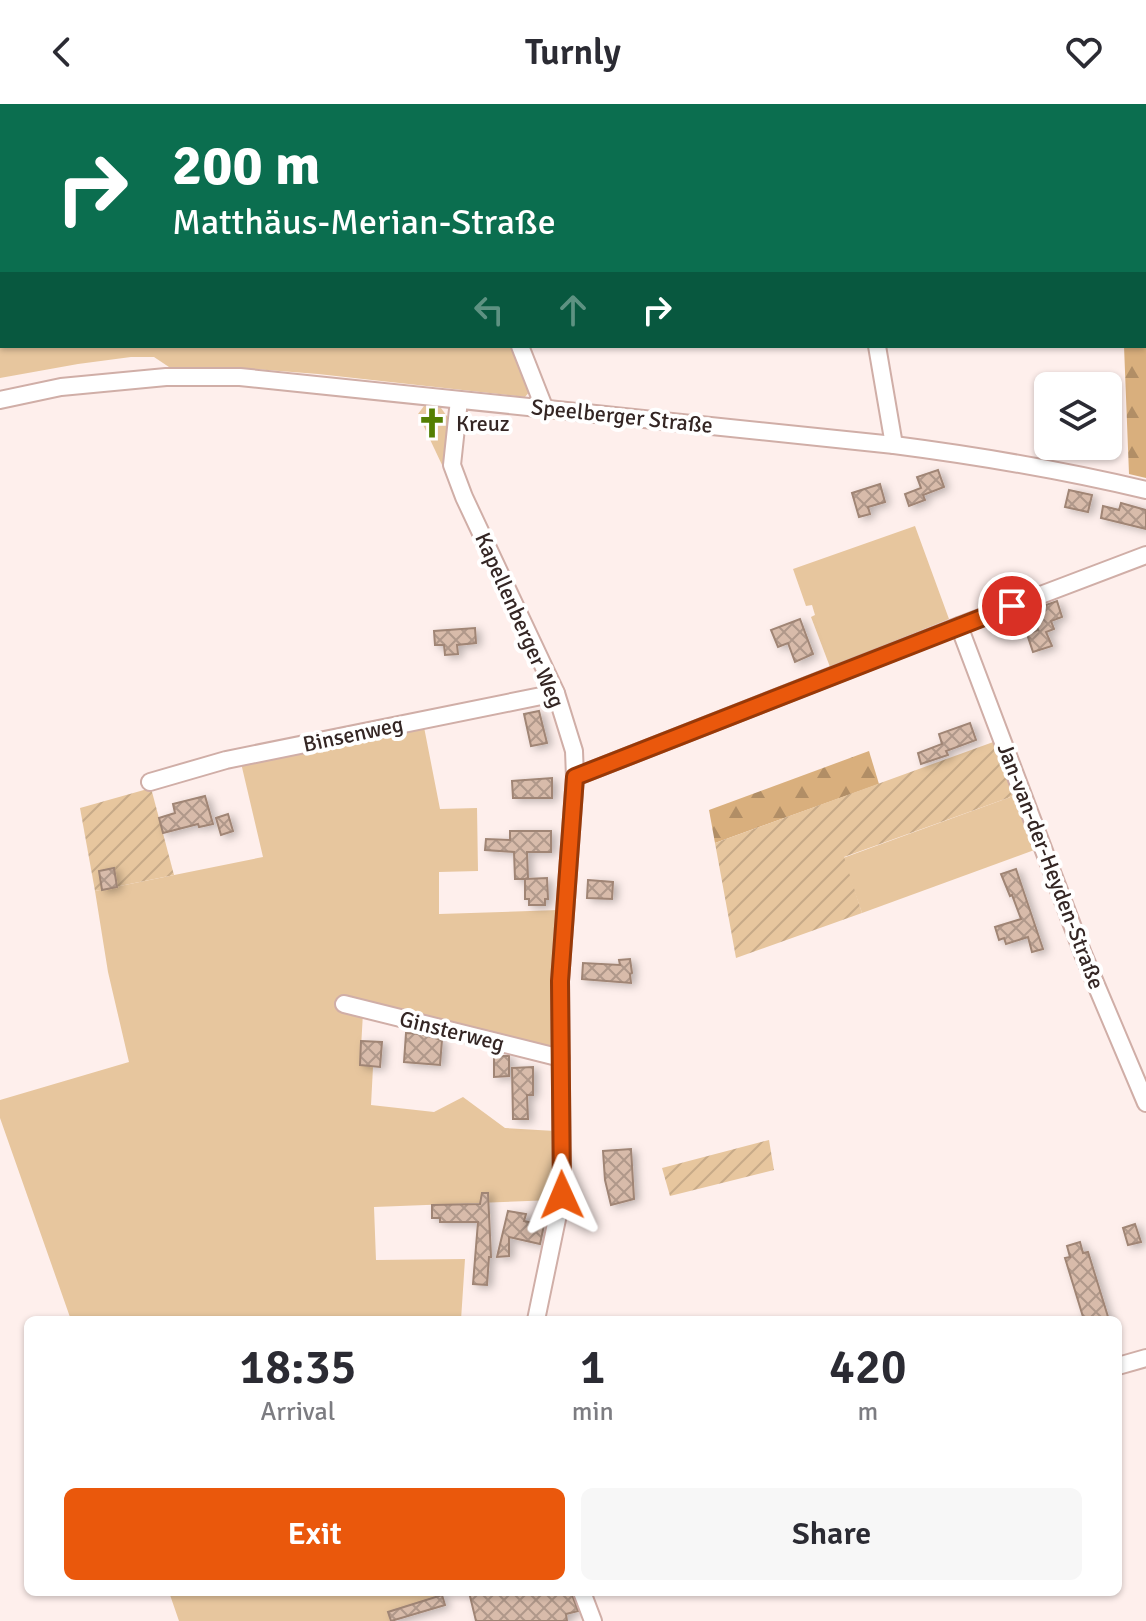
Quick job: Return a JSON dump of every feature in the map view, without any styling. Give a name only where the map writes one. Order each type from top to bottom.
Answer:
[{"type":"street","points":[[521,348],[544,407]]},
{"type":"street","points":[[877,348],[894,445]]},
{"type":"street","name":"Speelberger Straße","points":[[0,400],[61,387],[166,377],[240,377],[894,445],[1071,472],[1146,490]]},
{"type":"street","name":"Kapellenberger Weg","points":[[459,400],[452,465],[556,693],[574,751],[575,777],[560,981],[562,1195],[537,1316]]},
{"type":"street","points":[[575,777],[1146,555]]},
{"type":"street","name":"Jan-van-der-Heyden-Straße","points":[[959,626],[1083,954],[1146,1103]]},
{"type":"street","name":"Binsenweg","points":[[150,782],[226,760],[556,693]]},
{"type":"street","name":"Ginsterweg","points":[[344,1004],[561,1058]]},
{"type":"street","points":[[1122,1365],[1146,1358]]},
{"type":"street","points":[[584,1596],[593,1621]]},
{"type":"shaded area","points":[[0,348],[513,348],[531,390],[525,397],[318,374],[169,367],[154,357],[78,364],[0,378]]},
{"type":"shaded area","points":[[424,406],[441,408],[449,419],[451,484],[418,414]]},
{"type":"shaded area","points":[[915,526],[949,619],[830,667],[811,617],[815,615],[812,605],[806,606],[793,569]]},
{"type":"shaded area","points":[[424,727],[440,809],[477,808],[478,871],[439,872],[439,914],[559,910],[556,1047],[550,1051],[363,1013],[360,1065],[373,1067],[371,1105],[434,1112],[463,1097],[505,1128],[555,1131],[554,1200],[374,1207],[376,1260],[465,1259],[461,1316],[70,1316],[0,1118],[0,1100],[129,1062],[108,972],[95,891],[263,857],[241,763]]},
{"type":"shaded area","points":[[996,741],[1016,795],[844,857],[862,913],[736,958],[715,843]]},
{"type":"shaded area","points":[[151,788],[174,875],[95,891],[80,808]]},
{"type":"shaded area","points":[[1016,795],[1037,849],[862,913],[843,858]]},
{"type":"shaded area","points":[[769,1140],[774,1170],[670,1196],[662,1168]]},
{"type":"shaded area","points":[[170,1596],[438,1596],[388,1612],[390,1621],[179,1621]]},
{"type":"green space","points":[[1124,348],[1146,348],[1146,478],[1129,474]]},
{"type":"green space","points":[[869,751],[879,784],[715,843],[709,810]]},
{"type":"building","points":[[938,470],[944,487],[923,495],[925,500],[909,506],[905,494],[921,488],[917,477]]},
{"type":"building","points":[[880,484],[885,502],[868,507],[870,514],[859,517],[852,493]]},
{"type":"building","points":[[1069,490],[1092,495],[1088,512],[1065,507]]},
{"type":"building","points":[[1121,503],[1146,510],[1146,529],[1101,518],[1103,506],[1119,510]]},
{"type":"building","points":[[1057,601],[1062,617],[1051,621],[1054,629],[1046,632],[1052,646],[1033,652],[1027,634],[1038,630],[1032,610]]},
{"type":"building","points":[[800,619],[813,654],[795,662],[788,643],[778,647],[771,630]]},
{"type":"building","points":[[475,628],[476,643],[457,645],[458,654],[445,655],[444,645],[435,645],[434,631]]},
{"type":"building","points":[[539,711],[547,743],[531,746],[524,714]]},
{"type":"building","points":[[970,723],[976,740],[946,751],[948,755],[921,764],[918,753],[942,744],[939,734]]},
{"type":"building","points":[[552,778],[552,798],[513,798],[512,781]]},
{"type":"building","points":[[205,796],[213,824],[199,827],[198,824],[163,833],[159,818],[175,813],[173,804]]},
{"type":"building","points":[[228,814],[233,831],[221,835],[216,818]]},
{"type":"building","points":[[510,831],[551,831],[551,852],[527,852],[528,878],[515,879],[514,852],[485,850],[486,839],[510,840]]},
{"type":"building","points":[[114,868],[117,887],[102,890],[99,871]]},
{"type":"building","points":[[1016,869],[1043,949],[1032,952],[1028,937],[1006,944],[1004,938],[999,940],[995,927],[1021,919],[1001,874]]},
{"type":"building","points":[[547,878],[548,899],[545,899],[545,905],[529,905],[529,899],[525,899],[525,879]]},
{"type":"building","points":[[588,880],[613,882],[612,899],[587,898]]},
{"type":"building","points":[[630,959],[631,983],[582,979],[583,963],[620,965],[619,960]]},
{"type":"building","points":[[406,1033],[442,1040],[440,1065],[404,1062]]},
{"type":"building","points":[[361,1041],[382,1042],[380,1067],[360,1065]]},
{"type":"building","points":[[494,1056],[509,1056],[509,1076],[494,1077]]},
{"type":"building","points":[[533,1067],[533,1095],[527,1095],[528,1119],[513,1119],[512,1068]]},
{"type":"building","points":[[631,1149],[634,1199],[611,1205],[603,1151]]},
{"type":"building","points":[[482,1193],[488,1193],[491,1257],[487,1285],[473,1284],[478,1222],[440,1222],[440,1218],[432,1218],[432,1205],[480,1204]]},
{"type":"building","points":[[508,1211],[526,1214],[524,1221],[544,1225],[540,1244],[509,1237],[509,1256],[497,1257]]},
{"type":"building","points":[[1135,1224],[1141,1242],[1128,1245],[1123,1228]]},
{"type":"building","points":[[1080,1242],[1083,1253],[1088,1252],[1108,1316],[1083,1316],[1065,1258],[1070,1257],[1067,1246]]},
{"type":"building","points":[[439,1596],[442,1596],[445,1605],[391,1621],[388,1612]]},
{"type":"building","points":[[470,1596],[572,1596],[578,1611],[566,1614],[567,1621],[476,1621]]},
{"type":"place","name":"Kreuz","points":[[432,423]]},
{"type":"route","points":[[562,1195],[560,981],[575,777],[1012,606]]}]
